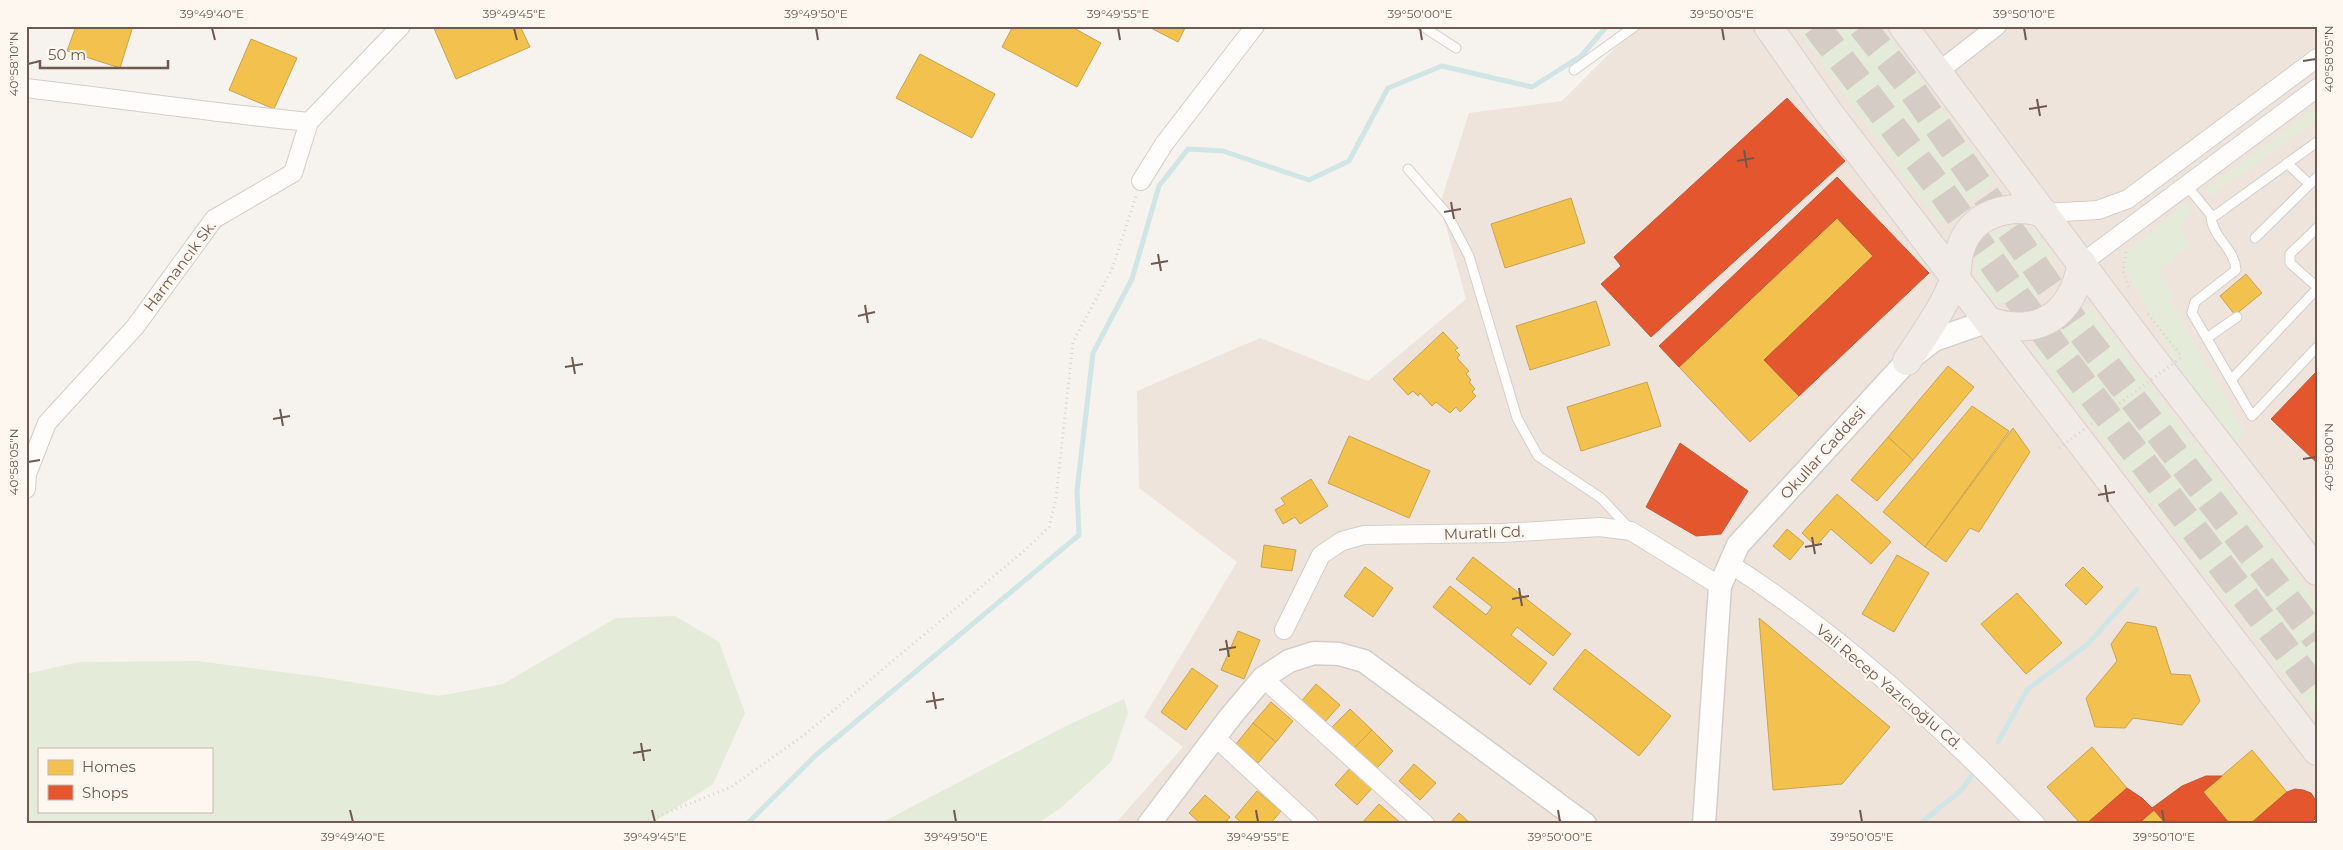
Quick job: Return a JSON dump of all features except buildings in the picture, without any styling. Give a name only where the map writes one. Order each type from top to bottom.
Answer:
[{"type":"highway","points":[[1768,26],[1829,113],[2317,751]]},
{"type":"highway","points":[[1903,26],[2082,262],[2154,361],[2317,571]]},
{"type":"highway","points":[[1907,361],[1935,318],[1955,277],[1960,250],[1965,238],[1976,224],[1991,214],[2008,208],[2029,208],[2044,213]]},
{"type":"highway","points":[[1988,321],[2008,328],[2029,327],[2048,320],[2064,307],[2075,288],[2082,262]]},
{"type":"street","name":"Harmancık Sk.","points":[[26,489],[27,474],[47,423],[135,327],[214,219],[293,173],[310,122],[401,26]]},
{"type":"street","points":[[1141,181],[1164,144],[1255,26]]},
{"type":"street","points":[[1938,72],[1997,26]]},
{"type":"street","points":[[2044,213],[2098,210],[2128,199],[2317,58]]},
{"type":"street","points":[[26,88],[127,99],[199,111],[310,122]]},
{"type":"street","points":[[2082,262],[2317,88]]},
{"type":"street","name":"Okullar Caddesi","points":[[1720,586],[1734,554],[1907,361],[1934,340],[1988,321]]},
{"type":"street","name":"Muratlı Cd.","points":[[1284,630],[1321,555],[1342,542],[1364,535],[1502,533],[1600,527],[1632,531],[1720,586]]},
{"type":"street","name":"Vali Recep Yazıcıoğlu Cd.","points":[[1734,554],[1783,598],[1891,684],[1964,750],[2036,824]]},
{"type":"street","points":[[1704,824],[1720,586]]},
{"type":"street","points":[[1149,824],[1215,737],[1263,678],[1289,661],[1314,652],[1338,654],[1364,661],[1585,824]]},
{"type":"street","points":[[1263,678],[1425,824]]},
{"type":"street","points":[[1215,737],[1309,824]]},
{"type":"lane","points":[[1422,26],[1456,48]]},
{"type":"lane","points":[[1574,70],[1635,26]]},
{"type":"lane","points":[[2211,215],[2216,215],[2317,142]]},
{"type":"lane","points":[[2287,164],[2309,184]]},
{"type":"lane","points":[[1408,169],[1447,214],[1469,256],[1517,418],[1538,456],[1601,498],[1632,531]]},
{"type":"lane","points":[[2255,238],[2317,177]]},
{"type":"lane","points":[[2187,186],[2211,215],[2211,225],[2235,259],[2236,270],[2195,302],[2192,313],[2252,416],[2317,346]]},
{"type":"lane","points":[[2231,380],[2317,288],[2290,263],[2290,254],[2317,228]]},
{"type":"lane","points":[[2207,338],[2237,317]]},
{"type":"path","points":[[639,824],[730,787],[803,736],[1024,551],[1049,527],[1056,498],[1073,342],[1112,269],[1141,181]]},
{"type":"path","points":[[2059,448],[2182,357],[2162,331]]},
{"type":"shaded area","points":[[1637,26],[2317,26],[2317,824],[1115,824],[1183,747],[1144,717],[1237,562],[1139,488],[1137,391],[1260,338],[1368,381],[1466,299],[1440,204],[1469,113],[1562,101]]},
{"type":"green space","points":[[1794,26],[1882,26],[1996,182],[1939,224]]},
{"type":"green space","points":[[2317,107],[2317,120],[2210,196],[2204,190]]},
{"type":"green space","points":[[2186,203],[2192,211],[2185,218],[2181,230],[2191,244],[2158,271],[2176,296],[2170,300],[2244,432],[2232,445],[2189,388],[2126,271],[2123,255]]},
{"type":"green space","points":[[2014,227],[2029,230],[2042,238],[2050,251],[2053,266],[2050,281],[2042,294],[2029,302],[2014,305],[1999,302],[1986,294],[1978,281],[1975,266],[1978,251],[1986,238],[1999,230]]},
{"type":"green space","points":[[2090,306],[2317,603],[2317,717],[2032,350]]},
{"type":"green space","points":[[675,616],[719,642],[745,713],[713,784],[651,824],[26,824],[26,674],[79,662],[197,661],[320,677],[439,696],[503,684],[616,618]]},
{"type":"green space","points":[[1124,699],[1128,713],[1111,762],[1062,807],[1037,824],[879,824],[1064,727]]},
{"type":"waterway","points":[[747,824],[816,755],[1079,535],[1077,491],[1093,353],[1132,279],[1159,186],[1188,149],[1223,151],[1309,180],[1349,161],[1388,88],[1442,66],[1532,87],[1581,56],[1607,26]]},
{"type":"waterway","points":[[1998,742],[2027,690],[2088,644],[2137,589]]},
{"type":"waterway","points":[[1920,824],[1960,791],[1971,777]]},
{"type":"tunnel","points":[[1816,26],[1943,193],[2018,298],[2317,691]]},
{"type":"tunnel","points":[[1862,26],[1908,84],[2082,333],[2317,639]]}]
